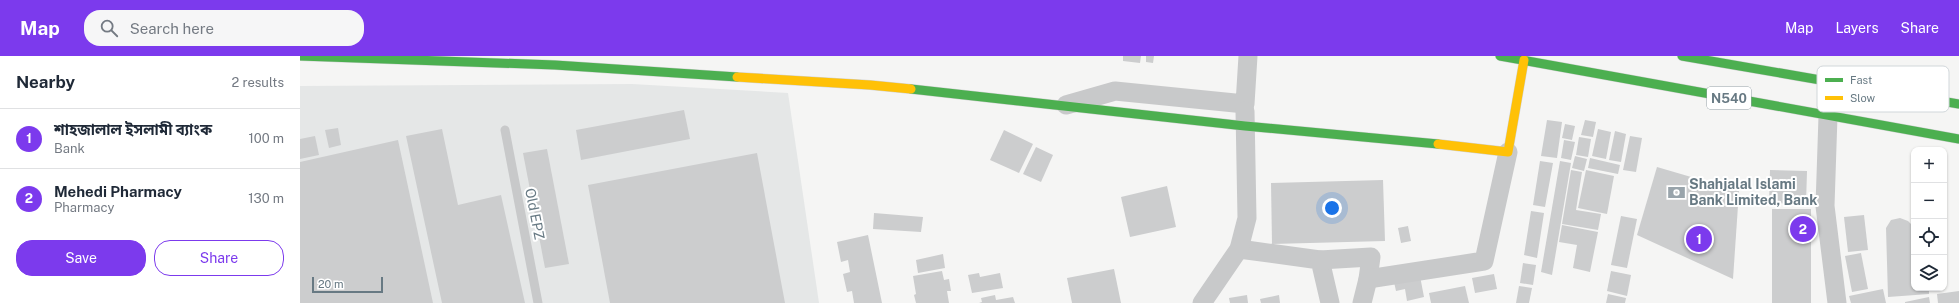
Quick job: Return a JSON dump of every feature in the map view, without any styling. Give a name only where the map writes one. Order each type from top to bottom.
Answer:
[{"type":"main road","points":[[300,56],[555,65],[870,85],[1244,126],[1400,139],[1508,152],[1524,60]]},
{"type":"main road","name":"N540","points":[[1500,56],[1959,139]]},
{"type":"main road","name":"N540","points":[[1682,56],[1817,79]]},
{"type":"main road","name":"N540","points":[[1949,102],[1959,104]]},
{"type":"street","points":[[1202,303],[1240,250],[1247,218],[1244,126],[1248,56]]},
{"type":"street","points":[[1063,106],[1115,91],[1245,104]]},
{"type":"street","points":[[1828,116],[1824,206],[1837,303]]},
{"type":"street","points":[[1368,279],[1484,260],[1508,152]]},
{"type":"street","points":[[1240,250],[1320,260],[1371,257],[1368,279],[1362,303]]},
{"type":"street","points":[[1320,260],[1330,303]]},
{"type":"lane","name":"Old EPZ","points":[[505,130],[538,303]]},
{"type":"shaded area","points":[[632,84],[788,93],[819,303],[300,303],[300,86]]},
{"type":"building","points":[[1123,56],[1141,56],[1140,63],[1123,61]]},
{"type":"building","points":[[1146,56],[1154,56],[1153,63],[1146,62]]},
{"type":"building","points":[[684,110],[690,139],[581,160],[576,130]]},
{"type":"building","points":[[1547,120],[1562,122],[1557,158],[1541,156]]},
{"type":"building","points":[[1585,120],[1596,122],[1593,137],[1581,135]]},
{"type":"building","points":[[1565,124],[1575,126],[1572,140],[1562,138]]},
{"type":"building","points":[[338,128],[341,145],[329,148],[325,130]]},
{"type":"building","points":[[442,129],[458,205],[501,195],[525,303],[442,303],[406,136]]},
{"type":"building","points":[[1598,129],[1611,132],[1606,159],[1592,156]]},
{"type":"building","points":[[1004,130],[1033,144],[1019,173],[990,160]]},
{"type":"building","points":[[1615,131],[1626,134],[1621,162],[1609,160]]},
{"type":"building","points":[[315,136],[319,155],[300,159],[300,139]]},
{"type":"building","points":[[1630,136],[1642,138],[1636,172],[1623,170]]},
{"type":"building","points":[[1579,137],[1591,139],[1588,157],[1576,155]]},
{"type":"building","points":[[398,140],[433,303],[300,303],[300,162]]},
{"type":"building","points":[[1564,140],[1575,142],[1571,160],[1561,158]]},
{"type":"building","points":[[1036,147],[1053,155],[1041,182],[1023,174]]},
{"type":"building","points":[[547,149],[569,264],[545,268],[523,153]]},
{"type":"building","points":[[757,153],[785,303],[610,303],[588,185]]},
{"type":"building","points":[[1575,156],[1587,159],[1584,171],[1572,168]]},
{"type":"building","points":[[1590,158],[1620,165],[1618,174],[1588,168]]},
{"type":"building","points":[[1540,161],[1553,163],[1545,207],[1533,205]]},
{"type":"building","points":[[1560,161],[1571,163],[1552,275],[1541,272]]},
{"type":"building","points":[[1657,167],[1739,191],[1733,279],[1637,235]]},
{"type":"building","points":[[1571,170],[1582,172],[1576,210],[1601,214],[1598,230],[1562,224]]},
{"type":"building","points":[[1586,170],[1614,176],[1607,214],[1578,208]]},
{"type":"building","points":[[1770,170],[1807,171],[1806,204],[1769,203]]},
{"type":"building","points":[[1383,180],[1385,241],[1272,244],[1271,183]]},
{"type":"building","points":[[1167,186],[1176,227],[1130,237],[1121,197]]},
{"type":"building","points":[[1772,209],[1811,209],[1811,303],[1772,303]]},
{"type":"building","points":[[1531,211],[1544,213],[1537,258],[1524,255]]},
{"type":"building","points":[[874,213],[923,217],[921,232],[873,229]]},
{"type":"building","points":[[1864,215],[1868,250],[1848,252],[1844,217]]},
{"type":"building","points":[[1621,216],[1637,219],[1627,268],[1611,265]]},
{"type":"building","points":[[1900,218],[1911,224],[1911,291],[1929,291],[1929,294],[1888,297],[1886,228],[1891,220]]},
{"type":"building","points":[[1562,225],[1598,232],[1590,272],[1573,268],[1577,245],[1559,242]]},
{"type":"building","points":[[1408,226],[1411,241],[1401,243],[1398,228]]},
{"type":"building","points":[[868,235],[882,303],[854,303],[852,291],[847,292],[843,274],[850,272],[848,260],[841,262],[837,242]]},
{"type":"building","points":[[1861,253],[1868,289],[1852,292],[1845,256]]},
{"type":"building","points":[[943,254],[945,268],[918,273],[916,260]]},
{"type":"building","points":[[1523,263],[1536,265],[1533,285],[1520,283]]},
{"type":"building","points":[[1114,269],[1121,303],[1072,303],[1067,278]]},
{"type":"building","points":[[942,271],[944,280],[949,279],[951,291],[947,291],[949,303],[916,303],[913,276]]},
{"type":"building","points":[[1611,271],[1631,275],[1627,296],[1607,291]]},
{"type":"building","points":[[979,273],[980,277],[1000,273],[1003,288],[972,293],[968,275]]},
{"type":"building","points":[[1494,274],[1497,289],[1475,293],[1472,278]]},
{"type":"building","points":[[1420,276],[1424,297],[1407,301],[1405,289],[1396,291],[1394,282]]},
{"type":"building","points":[[1465,286],[1469,303],[1431,303],[1429,293]]},
{"type":"building","points":[[1519,286],[1532,288],[1529,303],[1516,303]]},
{"type":"building","points":[[1883,289],[1886,303],[1851,303],[1849,296]]},
{"type":"building","points":[[1959,291],[1959,303],[1938,303],[1937,294]]},
{"type":"building","points":[[1608,294],[1626,298],[1625,303],[1606,303]]},
{"type":"building","points":[[995,295],[996,300],[1013,297],[1015,303],[979,303],[982,302],[981,298]]},
{"type":"building","points":[[1247,295],[1248,303],[1230,303],[1229,298]]},
{"type":"building","points":[[1279,295],[1280,303],[1261,303],[1260,299]]},
{"type":"building","points":[[1929,297],[1930,303],[1905,303],[1905,302]]},
{"type":"traffic: fast","points":[[300,56],[555,65],[737,77]]},
{"type":"traffic: fast","points":[[1500,56],[1959,139]]},
{"type":"traffic: fast","points":[[1682,56],[1817,79]]},
{"type":"traffic: fast","points":[[911,89],[1245,126],[1438,144]]},
{"type":"traffic: fast","points":[[1949,102],[1959,104]]},
{"type":"traffic: slow","points":[[1438,144],[1508,152],[1524,60]]},
{"type":"traffic: slow","points":[[737,77],[911,89]]},
{"type":"place","name":"Shahjalal Islami Bank Limited, Bank","points":[[1676,192]]},
{"type":"place","name":"Mehedi Pharmacy","points":[[1803,229]]},
{"type":"place","name":"শাহজালাল ইসলামী ব্যাংক","points":[[1699,239]]}]
